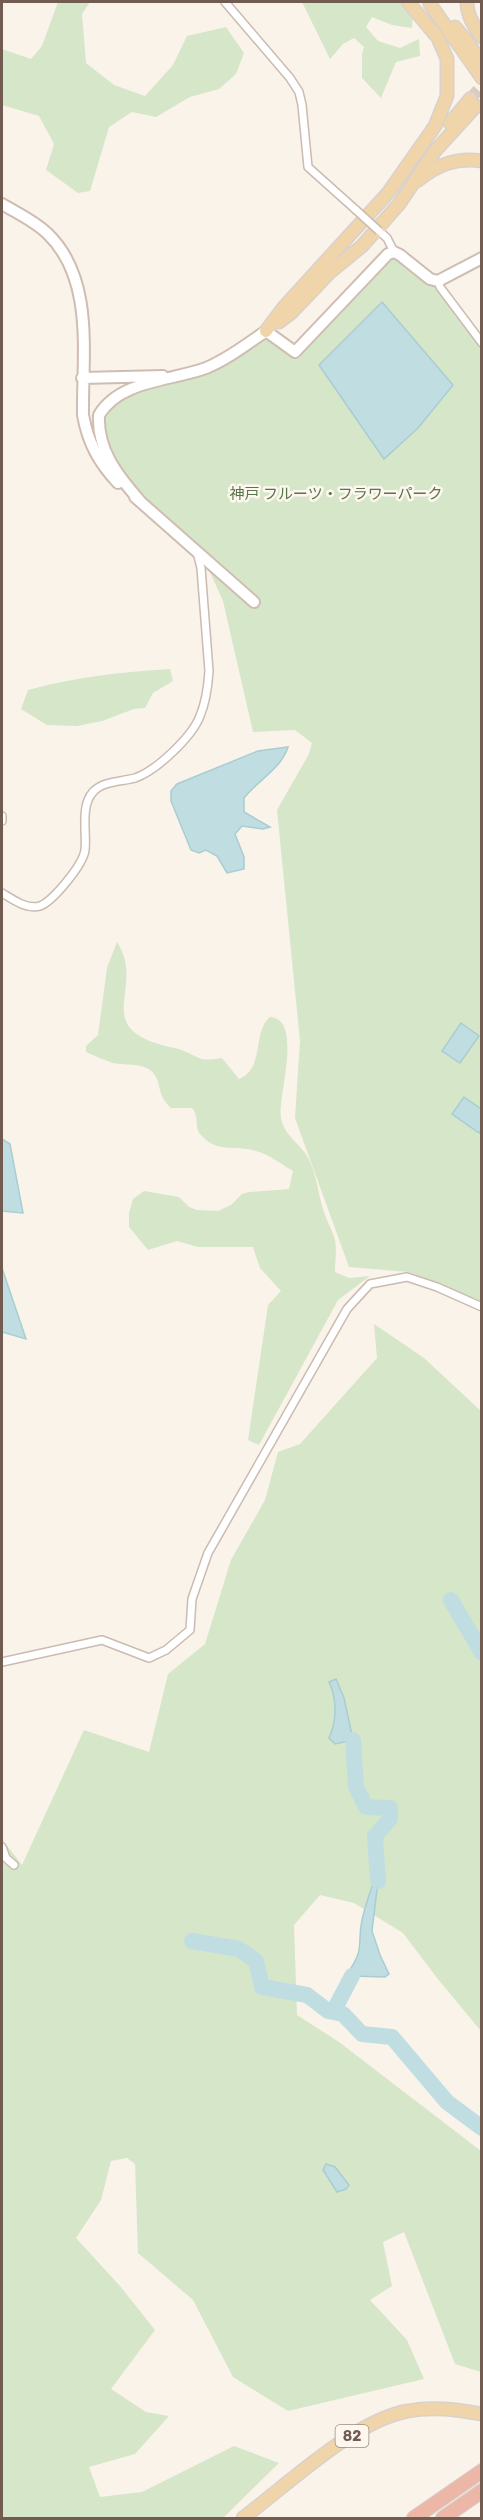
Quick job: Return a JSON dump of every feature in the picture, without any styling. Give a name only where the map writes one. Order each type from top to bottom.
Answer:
[{"type":"highway","points":[[414,2518],[482,2472]]},
{"type":"highway","points":[[443,2518],[482,2491]]},
{"type":"main road","points":[[403,173],[435,126],[447,96],[448,77],[447,59],[438,38],[408,2]]},
{"type":"main road","points":[[467,2],[467,10],[472,22],[482,37]]},
{"type":"main road","points":[[429,3],[482,78]]},
{"type":"main road","points":[[429,3],[482,55]]},
{"type":"main road","points":[[453,37],[482,91]]},
{"type":"main road","points":[[466,40],[482,63]]},
{"type":"main road","points":[[266,332],[325,270],[382,190],[403,173],[473,103],[435,151],[399,204],[362,246],[325,270]]},
{"type":"main road","points":[[409,187],[434,168],[456,160],[482,161]]},
{"type":"main road","name":"82","points":[[243,2518],[344,2441],[379,2420],[407,2411],[424,2409],[458,2410],[482,2414]]},
{"type":"street","points":[[225,2],[290,78],[299,92],[308,167],[387,238],[394,252],[430,279],[438,281],[482,258]]},
{"type":"street","points":[[2,204],[32,221],[49,234],[63,253],[74,274],[82,314],[83,415],[91,445],[106,470],[254,602]]},
{"type":"street","points":[[140,501],[103,450],[99,434],[99,415],[112,399],[122,393],[170,376],[205,368],[227,358],[266,332],[295,352],[379,262],[394,252]]},
{"type":"street","points":[[438,281],[440,287],[482,343]]},
{"type":"street","points":[[82,378],[170,376]]},
{"type":"street","points":[[2,893],[29,906],[39,906],[51,898],[78,866],[85,853],[87,802],[90,794],[100,785],[137,777],[153,768],[181,742],[200,717],[208,688],[209,671],[201,568],[197,552]]},
{"type":"street","points":[[2,816],[2,821]]},
{"type":"street","points":[[2,1662],[102,1640],[149,1658],[166,1650],[190,1630],[192,1599],[208,1553],[347,1309],[370,1284],[407,1277],[437,1287],[482,1307]]},
{"type":"street","points":[[2,1847],[6,1858],[14,1865]]},
{"type":"green space","points":[[58,2],[90,2],[82,14],[86,63],[114,85],[145,96],[173,65],[187,36],[226,27],[244,53],[236,74],[219,89],[190,97],[156,117],[132,112],[109,127],[90,191],[78,193],[46,170],[54,144],[39,116],[2,105],[2,49],[31,59],[42,46]]},
{"type":"green space","points":[[302,2],[402,2],[413,12],[412,28],[392,25],[372,17],[366,27],[378,41],[400,48],[419,39],[420,56],[396,62],[381,98],[362,78],[364,47],[354,38],[343,44],[330,59]]},
{"type":"green space","name":"神戸 フルーツ・フラワーパーク","points":[[393,255],[431,282],[481,347],[481,1301],[409,1272],[349,1267],[295,1118],[300,1041],[277,810],[309,754],[312,743],[295,730],[253,732],[223,601],[198,546],[122,480],[106,459],[104,417],[115,401],[171,378],[216,366],[266,331],[296,354]]},
{"type":"green space","points":[[170,669],[173,681],[153,693],[145,708],[134,709],[102,721],[77,726],[47,725],[21,709],[28,690],[98,676]]},
{"type":"green space","points":[[117,942],[125,959],[125,1019],[132,1030],[147,1040],[181,1050],[201,1059],[222,1058],[239,1079],[252,1067],[265,1024],[270,1017],[280,1021],[286,1031],[287,1045],[281,1118],[288,1134],[304,1151],[313,1168],[324,1213],[335,1240],[335,1272],[349,1278],[370,1276],[338,1300],[259,1445],[248,1440],[268,1305],[281,1291],[260,1268],[253,1247],[198,1247],[177,1241],[148,1250],[129,1227],[129,1213],[133,1199],[144,1191],[179,1197],[189,1207],[197,1210],[218,1211],[231,1205],[242,1194],[289,1189],[293,1171],[261,1152],[213,1145],[200,1134],[192,1108],[171,1108],[166,1103],[156,1078],[150,1070],[141,1066],[113,1063],[86,1052],[86,1046],[98,1035],[107,968]]},
{"type":"green space","points":[[374,1324],[424,1358],[481,1411],[481,2031],[403,1933],[354,1903],[320,1895],[294,1925],[297,2015],[339,2042],[481,2151],[481,2372],[455,2364],[404,2232],[383,2242],[392,2286],[370,2300],[407,2340],[424,2379],[288,2411],[233,2377],[193,2300],[138,2253],[135,2164],[127,2158],[111,2161],[101,2200],[76,2238],[120,2286],[155,2330],[111,2389],[146,2412],[169,2416],[135,2454],[89,2467],[100,2497],[142,2492],[234,2446],[279,2463],[223,2518],[2,2518],[2,1839],[22,1865],[84,1730],[149,1752],[168,1674],[205,1644],[231,1560],[265,1500],[278,1452],[300,1444],[377,1358]]},
{"type":"water","points":[[382,302],[453,385],[418,428],[384,459],[319,365]]},
{"type":"water","points":[[288,747],[275,768],[244,798],[244,812],[270,827],[263,829],[242,826],[235,834],[244,857],[244,869],[227,873],[217,856],[206,850],[199,853],[191,850],[171,801],[171,791],[177,784],[258,751]]},
{"type":"water","points":[[461,1023],[479,1036],[460,1063],[442,1051]]},
{"type":"water","points":[[464,1097],[481,1109],[479,1133],[452,1114]]},
{"type":"water","points":[[2,1139],[10,1144],[23,1213],[2,1211]]},
{"type":"water","points":[[2,1268],[26,1339],[2,1332]]},
{"type":"water","points":[[336,1679],[344,1698],[353,1740],[335,1744],[329,1738],[334,1724],[335,1710],[334,1695],[329,1682]]},
{"type":"water","points":[[375,1878],[378,1881],[372,1931],[389,1974],[385,1977],[352,1976],[349,1971],[359,1951],[362,1920]]},
{"type":"water","points":[[326,2164],[335,2167],[349,2185],[346,2189],[337,2192],[323,2170]]},
{"type":"waterway","points":[[451,1600],[482,1653]]},
{"type":"waterway","points":[[353,1740],[356,1787],[366,1807],[390,1808],[390,1819],[375,1836],[378,1881]]},
{"type":"waterway","points":[[192,1941],[239,1949],[256,1961],[262,1987],[307,1995],[328,2011],[343,2014],[362,2034],[392,2037],[447,2102],[482,2128]]},
{"type":"waterway","points":[[333,2012],[352,1976]]},
{"type":"tunnel","points":[[470,99],[482,86]]}]
